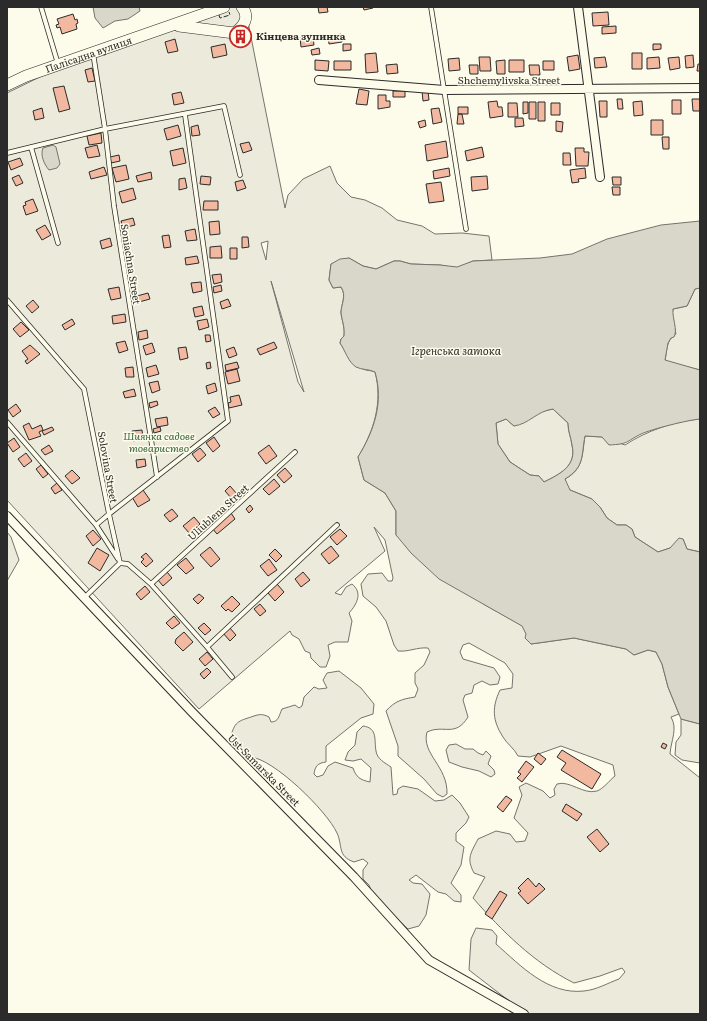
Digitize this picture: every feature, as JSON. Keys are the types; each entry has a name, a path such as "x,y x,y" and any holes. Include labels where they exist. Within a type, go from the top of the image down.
{"street":[{"name":"Палісадна вулиця","path":"7,85 26,76 224,7"},
{"name":"Палісадна вулиця","path":"170,26 184,25 234,33 244,24 246,18 242,7"},
{"path":"578,7 600,177"},
{"name":"Shchemylivska Street","path":"319,80 444,90 700,88"},
{"name":"Ust-Samarska Street","path":"7,516 192,712 354,877 429,960 524,1014"}],"lane":[{"path":"41,7 58,66"},
{"path":"431,7 466,229"},
{"name":"Soniachna Street","path":"93,53 114,206 157,477"},
{"path":"7,153 104,129 185,115 224,106 240,175"},
{"path":"120,563 109,514 228,421 185,115"},
{"path":"31,147 58,243"},
{"name":"Solovina Street","path":"7,300 84,389 109,514 96,525"},
{"path":"7,422 96,525 120,563"},
{"name":"Uliublena Street","path":"151,584 295,452"},
{"path":"207,647 337,526"},
{"path":"120,563 128,564 151,584 232,677"},
{"path":"84,598 120,563"}],"green space":[{"name":"Шиянка садове товариство","path":"212,7 245,7 285,208 288,195 303,179 330,166 337,183 351,197 365,200 382,208 397,220 422,226 435,234 462,233 489,236 492,260 473,261 457,268 394,261 376,269 363,266 349,258 331,264 329,280 333,288 341,287 344,294 341,313 344,336 340,343 349,358 358,367 375,372 377,383 378,394 376,416 369,437 358,457 364,480 385,493 396,511 396,535 485,605 523,626 531,644 574,638 626,649 634,655 648,650 656,652 662,664 668,687 679,714 671,717 674,730 670,754 700,778 700,1014 526,1014 469,970 471,939 476,928 492,930 497,936 496,944 525,970 547,984 559,988 571,991 593,989 619,979 625,972 622,968 574,983 545,966 507,934 473,898 485,877 474,873 470,863 470,856 478,839 496,831 510,834 516,842 525,841 528,833 514,818 522,795 519,787 526,783 543,791 550,798 555,795 554,789 557,784 562,783 587,791 597,791 615,776 613,765 561,746 530,757 518,756 499,731 494,714 497,696 500,690 512,688 513,674 505,663 469,643 463,645 460,652 463,659 494,668 500,677 498,684 490,685 482,681 474,685 472,693 465,695 463,700 468,717 458,727 454,729 439,729 427,732 426,740 428,747 440,768 446,784 447,794 443,797 437,794 424,779 398,756 398,746 386,711 399,701 415,697 418,689 415,683 415,673 424,665 430,652 428,648 398,651 394,645 386,621 376,607 363,596 361,584 368,574 382,573 388,581 392,581 393,578 385,540 374,527 385,551 335,593 341,595 346,587 352,584 357,591 358,598 349,613 352,621 348,642 335,642 328,645 330,656 326,667 320,667 311,658 310,653 305,651 299,639 292,635 290,631 199,709 7,500 7,93 50,72","holes":["268,242 266,260 261,243","271,281 304,392 298,382"]},
{"path":"700,288 700,370 665,361 670,339 676,334 672,316 673,309 687,306 695,289"},
{"path":"553,409 568,423 573,452 570,464 556,476 544,482 539,476 530,475 510,462 498,444 496,423 506,419 514,426 540,412"},
{"path":"700,419 700,552 687,549 683,539 670,548 658,552 635,537 632,529 626,525 617,525 607,518 600,507 592,499 570,490 566,485 565,479 576,471 579,466 585,436 603,437 625,445 651,431 681,422"},
{"path":"7,532 11,537 19,560 7,581"},
{"path":"339,671 361,688 374,704 373,714 361,718 326,746 326,762 317,765 314,774 317,777 323,775 328,766 335,762 353,768 359,778 370,782 371,768 361,759 353,761 345,760 348,752 355,745 357,732 363,726 368,727 373,732 378,756 391,767 393,795 397,794 398,789 403,786 418,789 435,801 444,800 452,795 460,803 469,817 466,823 456,833 456,841 464,847 461,865 451,883 461,895 461,902 454,901 446,894 438,892 416,875 409,880 413,883 422,884 430,894 426,915 419,926 408,929 374,897 369,885 363,879 363,870 368,863 363,859 354,862 345,857 341,850 337,833 331,823 311,800 298,787 272,766 250,757 231,736 236,724 242,720 256,715 265,715 269,717 271,722 274,722 278,718 282,709 295,705 299,708 302,706 304,697 314,687 319,689 327,688 323,680 327,673"},
{"path":"681,719 700,724 700,763 682,760 675,755 676,742 681,735"},
{"path":"456,744 465,749 473,749 483,755 486,751 491,756 488,764 494,770 495,774 491,777 479,771 449,762 446,750 449,745"}],"water":[{"path":"93,7 139,7 140,11 128,19 115,21 103,28 95,18"},
{"path":"53,145 56,147 60,164 57,168 49,170 43,159 42,151 43,148"},
{"name":"Ігренська затока","path":"700,221 700,288 695,289 687,306 673,309 675,334 668,343 665,360 700,370 700,419 653,430 620,444 609,445 602,437 585,436 579,465 571,475 565,479 570,490 592,499 600,507 607,518 617,525 626,525 632,529 635,537 658,552 670,548 679,538 683,539 687,549 700,552 700,724 681,719 668,687 662,664 656,652 648,650 634,655 626,649 574,638 531,644 525,638 526,634 522,626 439,579 411,553 396,535 396,511 385,493 364,480 358,457 369,437 376,416 378,405 378,383 375,372 358,368 353,365 340,343 344,336 341,310 344,294 341,287 333,288 329,280 331,264 340,259 349,258 363,266 376,269 394,261 411,264 457,267 473,261 540,258 572,254 607,239 661,225","holes":["553,409 568,423 573,452 570,464 556,476 544,482 539,476 530,475 510,462 498,444 496,423 506,419 514,426 519,425 542,412"]}],"building":[{"path":"318,7 327,7 328,12 319,13"},
{"path":"363,7 372,7 373,8 364,10"},
{"path":"608,12 609,25 593,26 592,13"},
{"path":"73,14 75,20 77,19 77,29 62,34 60,27 57,28 56,25 59,24 57,19"},
{"path":"616,26 616,33 602,34 602,27"},
{"name":"Кінцева зупинка","path":"243,33 245,36 239,39 238,35"},
{"path":"341,34 342,42 329,44 328,37"},
{"path":"313,37 314,45 301,47 300,38"},
{"path":"175,39 178,51 168,53 165,42"},
{"path":"225,44 227,55 213,58 211,47"},
{"path":"343,44 351,44 351,50 343,51"},
{"path":"653,44 661,44 661,49 653,50"},
{"path":"319,48 320,54 312,55 311,50"},
{"path":"376,53 378,72 366,73 365,54"},
{"path":"632,53 642,53 642,69 632,69"},
{"path":"578,55 580,69 569,71 567,57"},
{"path":"693,55 694,67 686,68 685,56"},
{"path":"479,57 490,57 491,71 480,71"},
{"path":"605,57 607,67 595,68 594,58"},
{"path":"659,57 660,68 647,69 647,58"},
{"path":"679,57 680,68 670,70 668,58"},
{"path":"459,58 460,70 449,71 448,59"},
{"path":"315,60 329,61 328,71 315,70"},
{"path":"505,60 505,74 497,74 496,61"},
{"path":"509,60 524,60 524,72 509,72"},
{"path":"334,61 351,61 351,70 334,70"},
{"path":"543,61 554,61 554,70 543,70"},
{"path":"397,64 398,73 387,74 386,65"},
{"path":"698,64 700,64 700,71 697,71"},
{"path":"469,65 478,65 478,74 470,74"},
{"path":"529,65 539,65 540,75 530,75"},
{"path":"92,68 95,81 88,82 85,70"},
{"path":"64,86 70,109 59,112 53,88"},
{"path":"359,89 369,91 367,105 356,104"},
{"path":"393,91 405,91 405,97 393,97"},
{"path":"422,91 428,91 429,100 423,101"},
{"path":"181,92 184,103 174,105 172,94"},
{"path":"378,95 386,95 386,101 390,101 390,107 378,109"},
{"path":"617,99 622,99 623,109 618,109"},
{"path":"692,99 700,99 700,111 693,111"},
{"path":"672,100 681,100 681,114 672,114"},
{"path":"497,101 498,107 502,107 503,116 490,118 488,102"},
{"path":"599,101 607,101 607,117 600,117"},
{"path":"642,101 643,115 634,116 633,102"},
{"path":"523,102 528,102 528,113 523,114"},
{"path":"529,102 536,102 536,119 529,119"},
{"path":"538,102 545,102 545,121 538,121"},
{"path":"508,103 517,103 518,117 508,117"},
{"path":"551,103 560,103 560,115 551,115"},
{"path":"458,107 468,107 468,114 458,114"},
{"path":"42,108 44,118 35,120 33,111"},
{"path":"439,108 442,122 433,124 431,109"},
{"path":"458,114 462,114 464,124 457,124"},
{"path":"515,118 523,118 524,126 515,127"},
{"path":"425,120 426,126 420,128 418,122"},
{"path":"651,120 663,120 663,135 651,135"},
{"path":"556,121 563,122 562,132 556,131"},
{"path":"178,125 181,136 167,140 164,129"},
{"path":"198,125 200,135 192,136 191,127"},
{"path":"101,133 102,143 89,145 87,136"},
{"path":"662,137 669,137 669,149 663,149"},
{"path":"446,141 448,157 427,161 425,145"},
{"path":"249,142 252,150 243,153 240,144"},
{"path":"97,145 100,156 88,158 85,148"},
{"path":"482,147 484,157 467,161 465,151"},
{"path":"183,148 186,163 173,166 170,151"},
{"path":"575,148 584,148 584,152 589,152 588,166 576,166"},
{"path":"563,153 570,153 571,165 563,165"},
{"path":"119,155 120,161 111,163 110,157"},
{"path":"20,158 23,165 11,170 8,162"},
{"path":"126,165 129,179 116,182 112,168"},
{"path":"104,167 107,175 91,179 89,172"},
{"path":"449,168 450,176 434,179 433,171"},
{"path":"585,168 586,178 578,179 579,182 572,183 570,170"},
{"path":"151,172 152,179 138,182 136,176"},
{"path":"19,175 23,183 16,186 12,178"},
{"path":"201,176 211,177 210,185 200,184"},
{"path":"487,176 488,189 472,191 471,177"},
{"path":"612,177 621,177 621,185 613,185"},
{"path":"185,178 187,188 179,190 179,179"},
{"path":"243,180 246,188 237,191 235,182"},
{"path":"441,182 444,201 429,203 426,184"},
{"path":"612,187 620,187 620,195 613,195"},
{"path":"133,188 136,199 122,203 119,192"},
{"path":"33,199 38,211 26,215 23,206 26,205 25,202"},
{"path":"204,201 218,201 218,210 203,210"},
{"path":"133,218 135,225 123,228 121,221"},
{"path":"219,221 220,234 210,235 209,222"},
{"path":"45,225 51,235 42,240 36,230"},
{"path":"195,229 197,240 187,241 185,231"},
{"path":"169,235 171,247 164,248 162,236"},
{"path":"242,237 248,237 249,247 242,248"},
{"path":"110,238 112,246 102,249 100,241"},
{"path":"221,246 222,258 210,258 210,247"},
{"path":"230,248 237,248 237,259 230,259"},
{"path":"197,256 199,263 186,265 185,258"},
{"path":"221,274 222,282 214,284 212,275"},
{"path":"201,282 202,291 193,293 191,283"},
{"path":"221,285 222,291 214,293 213,287"},
{"path":"119,287 121,298 111,300 108,289"},
{"path":"148,293 150,299 139,302 137,296"},
{"path":"228,299 231,306 222,309 220,302"},
{"path":"33,300 39,307 32,313 26,306"},
{"path":"202,306 204,315 195,317 193,308"},
{"path":"125,314 126,322 113,324 112,316"},
{"path":"72,319 75,324 65,330 62,325"},
{"path":"207,319 209,327 199,330 197,321"},
{"path":"21,322 29,330 20,337 13,329"},
{"path":"147,330 148,338 139,340 138,332"},
{"path":"205,335 210,335 211,341 206,342"},
{"path":"125,341 128,350 119,353 116,343"},
{"path":"274,342 277,348 260,355 257,349"},
{"path":"152,343 155,352 146,355 143,346"},
{"path":"30,345 40,354 27,364 25,361 28,359 22,351"},
{"path":"186,347 188,358 180,360 178,348"},
{"path":"234,347 237,355 229,358 226,350"},
{"path":"210,362 211,368 207,369 206,363"},
{"path":"237,362 239,368 226,371 225,365"},
{"path":"156,365 159,374 148,377 146,368"},
{"path":"133,367 134,377 126,377 125,368"},
{"path":"237,369 240,381 228,384 225,372"},
{"path":"158,381 160,390 152,393 149,383"},
{"path":"215,383 217,391 208,394 206,386"},
{"path":"134,389 136,396 125,398 123,392"},
{"path":"239,395 242,405 229,408 228,403 231,402 230,397"},
{"path":"157,401 158,405 150,408 149,403"},
{"path":"16,404 21,411 13,417 8,410"},
{"path":"215,407 220,414 213,418 208,411"},
{"path":"167,417 168,425 157,427 155,419"},
{"path":"29,423 32,429 41,425 43,430 39,432 41,436 29,440 23,426"},
{"path":"52,427 54,430 44,435 42,431"},
{"path":"160,427 161,431 154,433 153,429"},
{"path":"142,430 143,439 133,441 132,431"},
{"path":"214,437 220,446 213,452 206,443"},
{"path":"14,438 20,447 13,452 7,443"},
{"path":"49,445 53,451 45,455 41,450"},
{"path":"269,445 277,456 266,464 258,453"},
{"path":"200,448 206,455 198,462 192,454"},
{"path":"26,453 32,461 24,467 18,459"},
{"path":"145,459 146,466 137,468 136,460"},
{"path":"41,465 48,474 43,478 36,469"},
{"path":"285,468 292,476 284,483 277,475"},
{"path":"72,470 80,478 72,484 65,476"},
{"path":"274,479 280,486 269,495 263,489"},
{"path":"57,483 62,490 55,494 51,488"},
{"path":"230,486 237,494 232,499 225,491"},
{"path":"143,490 150,500 138,507 132,497"},
{"path":"250,505 253,509 249,513 246,509"},
{"path":"172,509 178,516 170,522 164,515"},
{"path":"231,513 235,519 217,534 212,528"},
{"path":"194,517 200,524 190,534 183,526"},
{"path":"340,529 347,536 337,545 330,537"},
{"path":"93,530 101,539 93,546 86,536"},
{"path":"331,546 339,556 329,564 321,554"},
{"path":"210,547 220,559 211,567 200,555"},
{"path":"97,548 109,555 100,571 88,563"},
{"path":"275,549 282,556 276,562 269,555"},
{"path":"146,553 153,561 146,567 141,562 144,559 141,557"},
{"path":"186,558 194,568 186,574 177,565"},
{"path":"269,559 277,570 268,576 260,566"},
{"path":"167,572 172,578 163,586 158,580"},
{"path":"303,572 310,580 301,587 295,579"},
{"path":"277,584 284,592 275,601 268,593"},
{"path":"145,586 150,592 141,600 136,594"},
{"path":"199,594 204,598 198,604 193,599"},
{"path":"232,596 240,604 232,612 228,609 226,611 221,606"},
{"path":"260,604 266,611 260,616 254,609"},
{"path":"174,616 180,623 172,629 166,623"},
{"path":"204,623 211,630 205,635 198,628"},
{"path":"229,627 236,635 230,641 223,633"},
{"path":"184,632 193,642 183,651 175,643 176,639"},
{"path":"207,652 213,659 205,666 199,659"},
{"path":"207,668 211,672 204,679 200,674"},
{"path":"663,743 667,745 665,749 661,747"},
{"path":"562,750 601,774 592,789 561,770 566,763 557,757"},
{"path":"538,753 546,759 541,765 534,759"},
{"path":"526,761 534,767 522,782 517,778 521,774 518,772"},
{"path":"506,796 512,800 503,812 497,807"},
{"path":"566,804 582,814 577,821 562,811"},
{"path":"597,829 609,844 600,852 587,837"},
{"path":"528,878 536,887 539,883 545,889 528,904 518,893 521,891 518,888"},
{"path":"500,891 507,895 492,919 485,914"}],"fence":[{"path":"219,15 220,18 230,15 229,12"}],"place":[{"name":"Кінцева зупинка","path":"241,36"}]}
